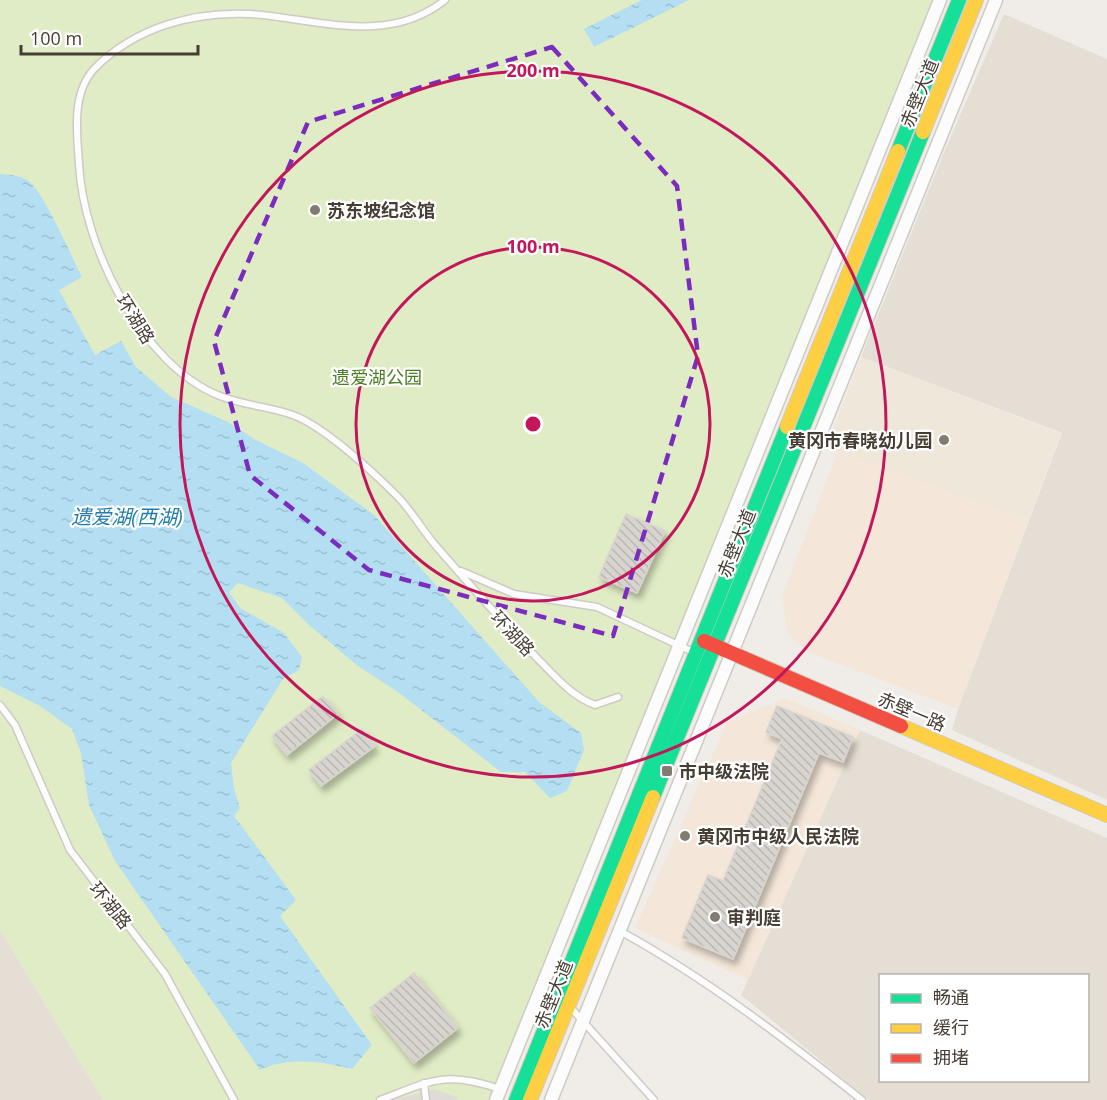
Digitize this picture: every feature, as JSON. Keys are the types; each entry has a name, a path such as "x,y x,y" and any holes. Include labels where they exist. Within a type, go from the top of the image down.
{"main road":[{"name":"赤壁大道","path":"530,1100 959,0"},
{"name":"赤壁大道","path":"516,1100 696,654 708,642 976,0"},
{"name":"赤壁一路","path":"708,642 1107,815"}],"street":[{"path":"498,1094 940,0"},
{"path":"552,1100 996,0"}],"lane":[{"name":"环湖路","path":"445,0 428,13 384,27 332,25 232,14 151,29 108,56 92,71 81,91 77,111 77,137 79,176 86,219 127,308 155,350 182,372 219,396 297,416 345,450 399,498 434,544 508,629 565,687 595,705 618,697"},
{"path":"458,569 514,594 597,607 696,654"},
{"name":"环湖路","path":"0,705 15,725 70,850 165,974 234,1100"},
{"path":"620,931 669,958 715,989 862,1100"},
{"path":"568,1006 654,1100"},
{"path":"380,1100 424,1083 455,1077 475,1080 498,1094"},
{"path":"424,1083 426,1100"}],"highlighted area":[{"path":"552,47 677,186 698,356 613,636 369,570 250,475 214,341 308,122"}],"shaded area":[{"path":"1004,14 1107,59 1107,800 952,730 1062,433 861,357 945,150"},
{"name":"黄冈市春晓幼儿园","path":"861,357 1061,434 1028,521 826,447"},
{"path":"838,451 1028,521 958,709 810,653 787,634 782,596"},
{"name":"黄冈市中级人民法院","path":"785,698 860,730 748,980 635,928 727,722"},
{"path":"860,730 1107,838 1107,1100 869,1100 741,995"},
{"path":"0,929 103,1100 0,1100"},
{"path":"435,1089 458,1098 457,1100 393,1100"}],"green space":[{"name":"遗爱湖公园","path":"0,0 935,0 491,1100 103,1100 0,929"}],"water":[{"path":"642,0 689,0 594,47 584,29"},
{"name":"遗爱湖(西湖)","path":"0,174 17,176 34,186 57,225 82,277 59,290 95,355 121,341 136,367 171,397 228,422 256,440 303,463 374,515 539,702 581,733 584,750 567,791 550,798 525,772 501,772 398,692 358,666 309,625 282,598 238,583 229,592 240,608 284,633 302,657 299,670 283,679 231,763 234,789 240,808 234,816 296,900 280,916 372,1045 352,1069 329,1064 294,1062 260,1070 115,861 89,805 81,753 72,729 40,706 0,686"}],"building":[{"path":"626,514 665,531 637,593 599,577"},
{"path":"323,696 338,714 287,755 272,736"},
{"path":"777,706 853,737 843,762 819,753 733,959 682,938 708,875 723,881 782,739 766,732"},
{"path":"362,729 375,746 321,786 309,770"},
{"path":"414,973 458,1028 414,1063 370,1008"}],"traffic: fast":[{"path":"898,151 959,0"},
{"path":"653,797 923,132"},
{"path":"516,1100 787,427"}],"traffic: slow":[{"path":"923,132 976,0"},
{"path":"787,427 898,151"},
{"path":"901,726 1107,815"},
{"path":"530,1100 653,797"}],"traffic: jam":[{"path":"704,641 901,726"}],"place":[{"name":"苏东坡纪念馆","path":"315,210"},
{"name":"黄冈市春晓幼儿园","path":"944,440"},
{"name":"市中级法院","path":"667,771"},
{"name":"黄冈市中级人民法院","path":"685,836"},
{"name":"审判庭","path":"715,917"}]}
